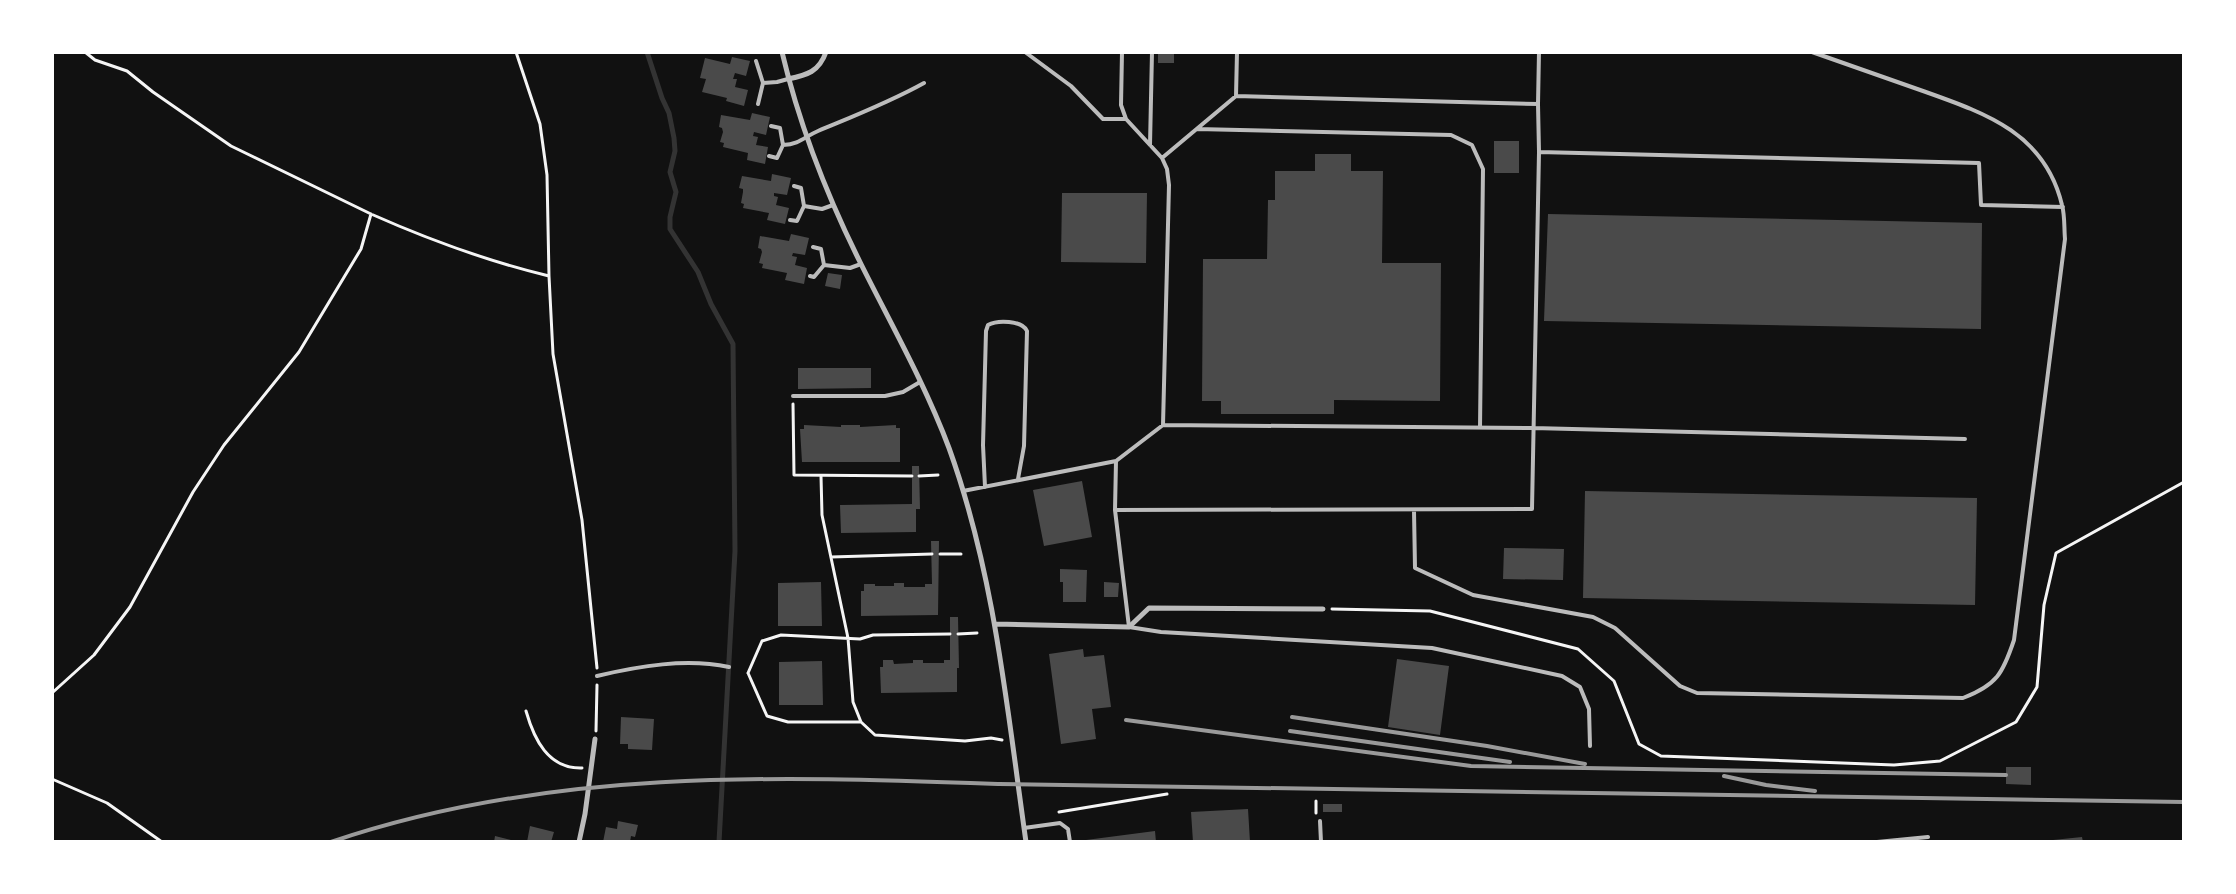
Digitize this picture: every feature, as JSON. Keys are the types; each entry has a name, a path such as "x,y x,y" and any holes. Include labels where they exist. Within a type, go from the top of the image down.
{"street":[{"path":"782,52 806,138 833,205 920,382 940,427 963,491 980,550 995,624 1026,842"},
{"path":"788,79 814,71 819,66 826,52"},
{"path":"995,624 1129,627 1149,608 1323,608"},
{"path":"579,842 596,739"}],"lane":[{"path":"1025,52 1071,86 1103,119 1126,119"},
{"path":"1122,52 1121,105 1126,119 1162,158 1167,169 1169,185 1163,425"},
{"path":"1150,146 1152,52"},
{"path":"1236,96 1237,52"},
{"path":"1114,510 1414,511 1532,509 1539,152 1539,52"},
{"path":"1414,511 1415,568 1473,595 1593,617 1614,628 1680,686 1697,693 1963,698 1983,691 2005,668 2014,640 2065,239 2063,207 2055,183 2037,153 2015,132 1988,116 1963,105 1812,52"},
{"path":"756,61 762,83 758,104"},
{"path":"762,83 788,79"},
{"path":"783,145 797,144 814,133 893,100 924,83"},
{"path":"1162,158 1236,96 1538,104"},
{"path":"770,156 777,158 783,145 780,128 771,126"},
{"path":"1197,129 1450,135 1472,145 1483,169 1480,428"},
{"path":"1539,152 1979,163 1982,205 2063,207"},
{"path":"790,220 798,221 804,206 801,188 794,186"},
{"path":"804,206 822,209 833,205"},
{"path":"813,248 821,249 824,265"},
{"path":"824,265 850,268 861,264"},
{"path":"810,276 814,277 824,265"},
{"path":"986,487 983,446 986,331 988,325 994,323 1020,323 1026,331 1024,446 1018,479"},
{"path":"793,396 885,396 903,392 920,382"},
{"path":"963,491 1116,461 1163,425 1533,428 1965,439"},
{"path":"1116,461 1114,510 1129,627 1161,632 1432,648 1562,676 1580,688 1589,709 1590,746"},
{"path":"597,676 631,668 712,664 729,668"},
{"path":"1320,821 1322,842"},
{"path":"1024,828 1060,823 1068,829 1070,842"},
{"path":"1877,842 1928,838"},
{"path":"2147,842 2170,842"}],"path":[{"path":"85,52 95,60 127,70 153,92 231,146 371,214 393,224 520,269 548,276"},
{"path":"516,52 541,133 547,175 548,276 553,354 582,520 597,676 596,739"},
{"path":"52,693 94,655 130,607 193,492 224,445 299,352 361,249 371,214"},
{"path":"793,396 794,475 912,476"},
{"path":"919,476 938,475"},
{"path":"821,476 822,515 848,638 852,702 861,722 875,735 964,741 991,738 1012,741"},
{"path":"1323,608 1430,611 1578,649 1614,681 1639,744 1661,756 1894,765 1940,761 2016,722 2037,687 2044,605 2056,553 2184,482"},
{"path":"831,557 932,554"},
{"path":"940,554 961,554"},
{"path":"958,634 977,633"},
{"path":"861,722 788,722 766,716 748,673 762,641 781,635 860,639 873,635 950,634"},
{"path":"526,711 531,728 549,757 559,764 571,768 592,767"},
{"path":"52,779 107,803 162,842"},
{"path":"1051,814 1167,794"}],"building":[{"path":"1158,52 1174,52 1174,63 1158,63"},
{"path":"732,57 750,61 746,76 735,73 733,79 737,79 735,87 748,90 744,106 726,101 727,98 702,92 706,79 700,78 705,58 730,64"},
{"path":"752,113 770,117 766,135 754,132 753,136 758,137 756,145 768,147 765,164 747,160 748,153 723,147 724,143 720,142 723,132 722,128 719,127 721,115 750,120"},
{"path":"1494,141 1519,141 1519,173 1494,173"},
{"path":"1315,154 1351,154 1351,171 1383,171 1382,263 1441,263 1440,401 1334,400 1334,414 1221,414 1221,401 1202,401 1203,259 1267,259 1268,200 1275,200 1275,171 1315,171"},
{"path":"772,174 791,178 787,195 774,193 774,196 778,197 776,205 789,208 785,224 767,220 769,213 743,208 744,204 741,203 743,189 739,188 742,176 771,181"},
{"path":"1062,193 1147,193 1146,263 1061,262"},
{"path":"1548,214 1982,223 1981,329 1544,321"},
{"path":"791,234 809,238 805,255 793,253 792,256 797,257 795,265 807,268 804,284 785,280 787,273 762,268 763,264 759,263 762,252 758,248 760,236 789,241"},
{"path":"828,273 842,275 840,289 825,286"},
{"path":"798,368 871,368 871,388 798,389"},
{"path":"804,425 841,427 841,425 860,425 860,427 896,425 896,428 900,428 900,462 802,462 800,429 804,429"},
{"path":"912,466 919,466 920,509 916,509 916,532 841,533 840,505 912,504"},
{"path":"1082,481 1092,537 1044,546 1033,490"},
{"path":"1585,491 1977,498 1975,605 1583,598"},
{"path":"931,541 939,541 938,615 861,616 861,591 864,591 864,584 894,586 894,583 904,583 904,587 925,587 925,584 932,584"},
{"path":"1504,548 1564,549 1563,580 1503,579"},
{"path":"1060,569 1087,570 1086,602 1063,602 1063,582 1060,582"},
{"path":"821,582 822,626 778,626 778,583"},
{"path":"1104,582 1119,583 1118,597 1104,597"},
{"path":"950,617 958,617 959,668 957,668 957,692 881,693 880,667 883,667 883,660 893,660 894,664 913,663 913,660 923,660 923,663 944,663 944,660 950,660"},
{"path":"1083,649 1084,657 1104,655 1111,707 1092,709 1096,739 1061,744 1049,654"},
{"path":"1397,659 1449,666 1440,735 1388,727"},
{"path":"822,661 823,705 779,705 779,662"},
{"path":"621,717 654,719 652,750 628,749 628,744 620,744"},
{"path":"2006,767 2031,767 2031,785 2006,784"},
{"path":"1323,804 1342,804 1342,812 1323,812"},
{"path":"1248,809 1250,842 1193,842 1191,812"},
{"path":"618,821 638,825 635,837 631,836 630,842 603,842 606,827 617,829"},
{"path":"530,826 554,832 551,842 527,842"},
{"path":"1155,831 1156,842 1086,842 1086,840"},
{"path":"495,836 515,841 515,842 494,842"},
{"path":"2082,837 2083,842 2053,842 2053,840"}],"waterway":[{"path":"647,52 669,113 674,138 675,151 670,172 676,192 670,217 670,229 698,272 711,304 733,344 735,551 719,842"}],"railway":[{"path":"1292,717 1487,746 1585,764"},
{"path":"1126,720 1471,766 2006,775"},
{"path":"1290,731 1510,762"},
{"path":"1724,776 1766,785 1815,791"},
{"path":"331,842 413,818 495,801 578,789 662,782 745,779 2184,802"}]}
